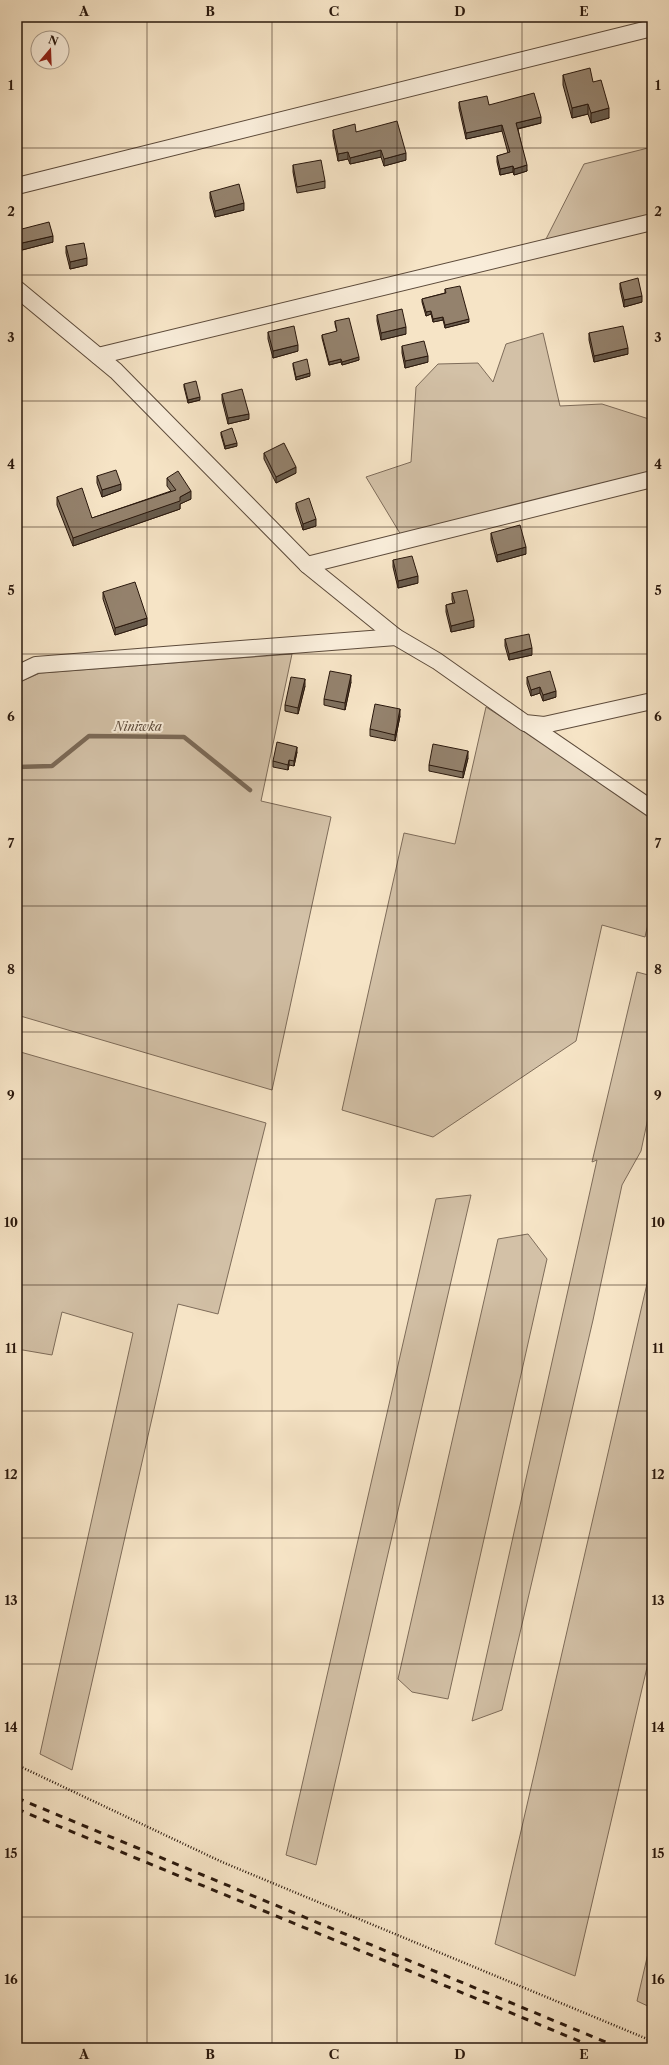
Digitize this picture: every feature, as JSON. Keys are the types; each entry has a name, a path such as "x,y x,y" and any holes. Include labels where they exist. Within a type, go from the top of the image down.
{"street":[{"path":"17,186 652,28"},
{"path":"98,356 652,222"},
{"path":"17,289 116,371 307,565 396,637 437,661 652,809"},
{"path":"307,565 652,479"},
{"path":"17,674 36,665 396,637"},
{"path":"525,723 544,725 652,701"}],"path":[{"path":"17,1765 222,1862 652,2041"}],"shaded area":[{"path":"652,147 652,215 545,241 584,164"},
{"path":"543,333 560,406 602,404 652,420 652,471 401,535 366,477 411,462 416,387 438,364 478,363 493,382 506,344"},
{"path":"292,654 261,801 331,817 272,1090 17,1015 17,683 40,673"},
{"path":"486,707 652,814 652,925 648,924 645,937 602,925 576,1041 433,1137 342,1110 404,833 455,844"},
{"path":"637,972 652,976 652,1099 641,1151 622,1185 593,1320 502,1710 472,1721 597,1160 592,1162"},
{"path":"17,1051 266,1123 218,1314 178,1304 72,1770 40,1754 133,1333 62,1312 52,1355 17,1349"},
{"path":"471,1195 316,1865 286,1855 436,1199"},
{"path":"528,1234 547,1259 448,1699 412,1692 398,1679 498,1239"},
{"path":"652,1262 652,1646 575,1976 495,1944"},
{"path":"652,1936 652,2008 637,2001"}],"building":[{"path":"590,68 593,82 601,80 609,108 591,113 588,104 572,108 563,75"},
{"path":"534,93 541,117 516,123 527,165 514,169 513,166 500,169 497,156 510,152 502,125 466,133 459,102 487,96 489,105"},
{"path":"397,121 406,153 384,159 381,150 350,158 348,152 338,154 333,130 355,124 356,132"},
{"path":"321,160 325,181 297,187 293,165"},
{"path":"239,184 244,203 215,211 210,192"},
{"path":"49,222 53,236 22,243 18,230"},
{"path":"84,243 87,258 70,262 66,246"},
{"path":"652,246 652,264 648,247"},
{"path":"638,278 642,296 624,300 620,283"},
{"path":"460,286 469,319 445,325 443,317 433,319 431,311 426,312 422,299 446,293 445,289"},
{"path":"402,309 406,327 381,333 377,315"},
{"path":"349,318 359,357 342,362 341,359 329,362 322,335 337,331 335,321"},
{"path":"294,326 298,345 273,351 268,332"},
{"path":"623,326 628,348 594,356 589,333"},
{"path":"424,341 428,356 405,361 402,346"},
{"path":"307,359 310,373 296,377 293,363"},
{"path":"196,381 200,397 188,400 184,384"},
{"path":"242,389 249,414 228,418 222,394"},
{"path":"232,428 237,443 225,446 221,432"},
{"path":"284,443 296,467 276,477 264,453"},
{"path":"116,470 121,484 102,490 97,476"},
{"path":"178,471 191,491 180,497 180,501 73,538 57,497 82,488 92,518 176,490 167,478"},
{"path":"309,498 316,519 303,524 296,503"},
{"path":"520,525 526,547 497,555 491,533"},
{"path":"412,556 418,576 398,581 393,560"},
{"path":"135,582 147,618 115,628 103,592"},
{"path":"467,590 474,620 451,626 446,605 455,603 452,593"},
{"path":"529,634 532,648 509,654 505,639"},
{"path":"330,671 351,675 345,703 324,699"},
{"path":"550,671 556,691 543,695 540,687 531,690 527,677"},
{"path":"291,677 305,679 298,708 285,705"},
{"path":"375,704 400,709 395,735 370,729"},
{"path":"277,742 297,747 294,761 289,760 288,765 273,761"},
{"path":"433,744 468,751 463,772 429,765"}],"waterway":[{"name":"Niniwka","path":"17,767 52,766 89,736 184,737 250,790"}],"railway":[{"path":"17,1798 620,2048"},
{"path":"17,1809 596,2048"}]}
